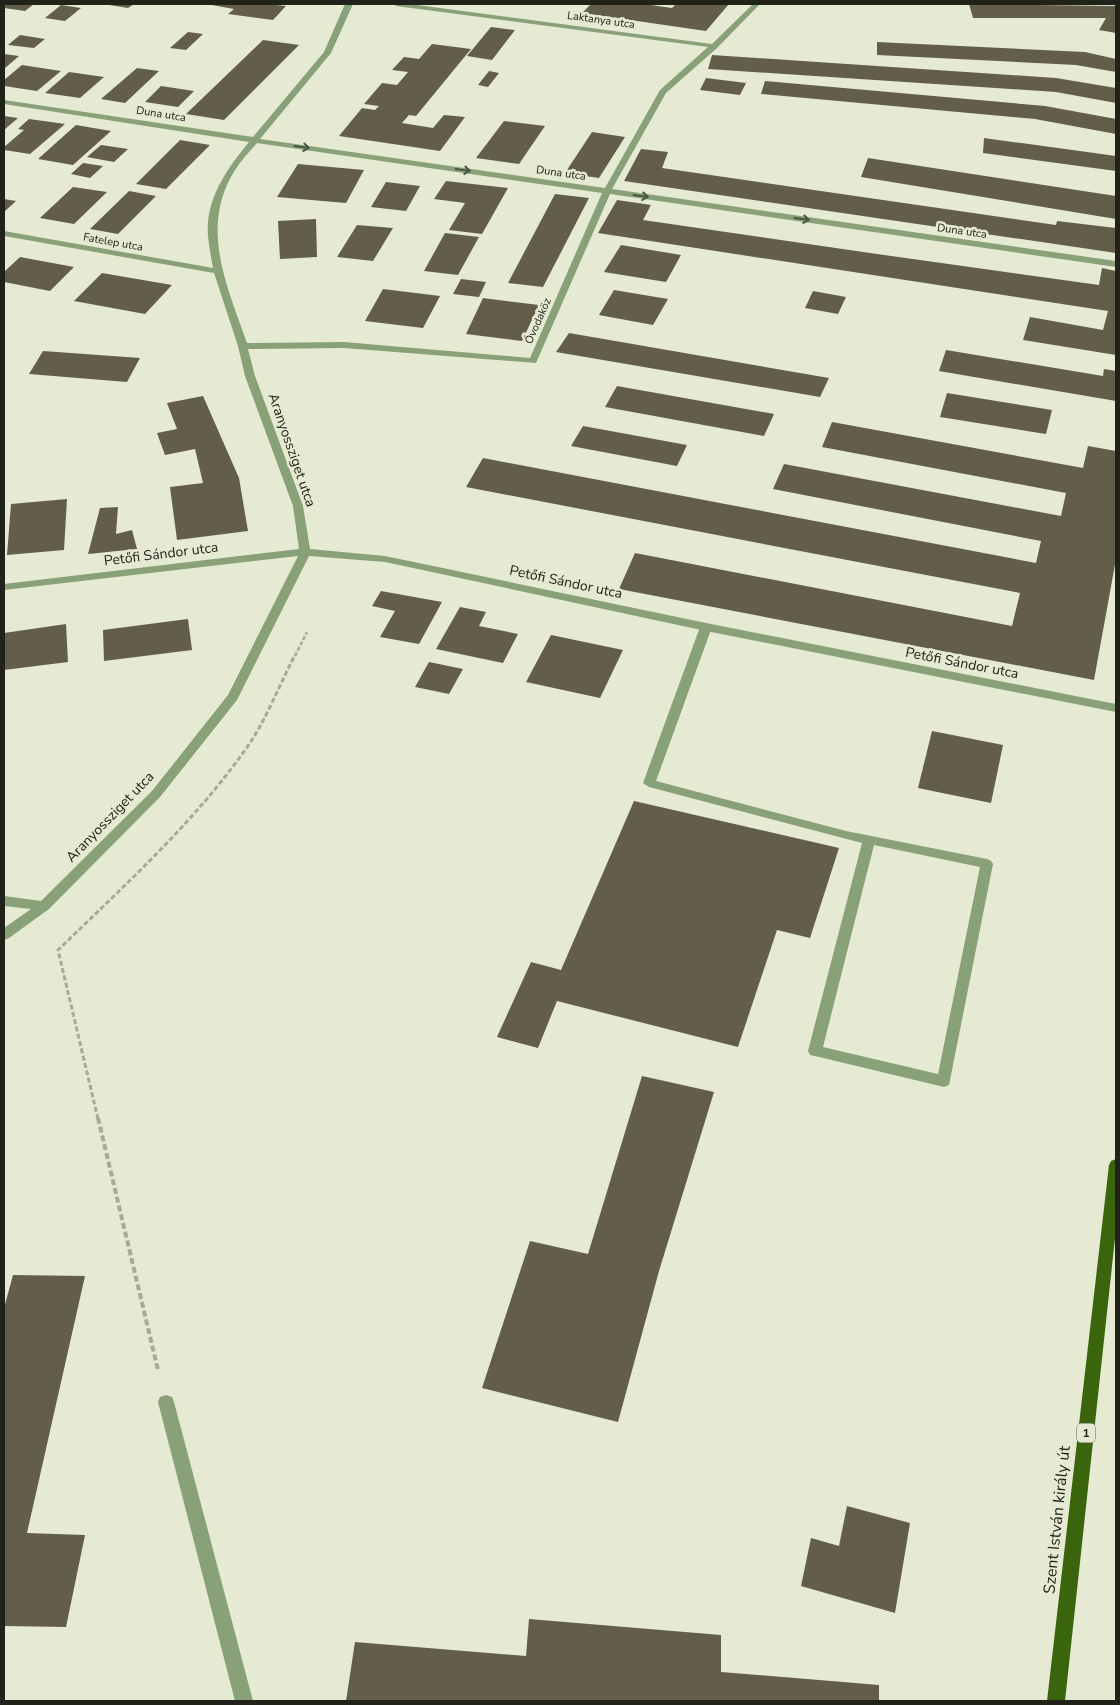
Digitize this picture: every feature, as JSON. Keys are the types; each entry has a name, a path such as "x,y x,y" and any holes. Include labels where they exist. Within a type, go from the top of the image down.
{"main road":[{"name":"Szent István király út","path":"1056,1701 1116,1165"}],"street":[{"name":"Aranyossziget utca","path":"4,935 44,906 156,794 233,697 305,552 298,506 250,376 243,346 218,271 212,235 215,204 232,168 327,53 348,4"},
{"name":"Laktanya utca","path":"396,4 714,46"},
{"path":"714,46 757,4"},
{"name":"Óvodaköz","path":"243,346 344,345 533,361 607,191 663,92 714,46"},
{"name":"Duna utca","path":"4,102 254,140 1116,264"},
{"name":"Fatelep utca","path":"4,234 218,271"},
{"name":"Petőfi Sándor utca","path":"4,587 305,552 385,559 706,627 1116,708"},
{"path":"706,627 649,783 869,840 987,864 944,1081 815,1051 869,840"},
{"path":"4,901 44,906"},
{"path":"166,1402 244,1701"}],"path":[{"path":"166,1402 58,950 177,834 217,786 251,741 307,632"}],"building":[{"path":"6,4 34,4 25,11 4,8"},
{"path":"103,4 134,4 128,8"},
{"path":"206,4 267,4 286,6 273,20 228,14 234,9"},
{"path":"591,4 644,4 672,8 676,4 729,4 706,31 582,13"},
{"path":"969,4 1116,6 1116,33 1099,30 1106,18 973,18"},
{"path":"61,5 81,8 65,21 45,18"},
{"path":"491,27 515,30 492,60 467,56"},
{"path":"188,32 203,34 186,50 170,48"},
{"path":"20,35 45,39 34,48 8,45"},
{"path":"263,40 299,45 224,120 186,114"},
{"path":"877,42 1085,52 1116,59 1116,72 1076,65 877,55"},
{"path":"432,44 471,49 416,116 409,115 402,123 433,128 444,115 465,117 440,151 339,136 362,108 375,110 379,106 364,104 382,83 397,85 408,72 392,70 404,57 419,59"},
{"path":"4,54 19,56 4,69"},
{"path":"712,55 1056,78 1116,88 1116,103 1056,92 708,69"},
{"path":"22,65 61,71 37,91 4,86 4,80"},
{"path":"137,68 159,71 125,103 101,99"},
{"path":"489,71 499,73 488,87 478,85"},
{"path":"69,72 104,77 80,98 45,93"},
{"path":"706,78 746,83 740,95 700,90"},
{"path":"765,81 1045,106 1116,119 1116,134 1035,119 761,94"},
{"path":"161,86 194,91 178,107 145,102"},
{"path":"4,116 18,118 4,130"},
{"path":"29,119 65,124 30,154 4,150 4,147 24,130 18,129"},
{"path":"504,121 545,126 519,164 476,158"},
{"path":"76,125 111,131 73,165 38,159"},
{"path":"592,132 625,137 599,178 565,173"},
{"path":"984,138 1116,156 1116,171 983,153"},
{"path":"180,140 210,145 166,189 136,184"},
{"path":"101,145 128,149 114,162 87,157"},
{"path":"641,149 668,152 662,168 1056,225 1057,221 1116,228 1116,253 624,181"},
{"path":"868,158 1116,196 1116,219 861,177"},
{"path":"83,163 103,166 90,178 71,174"},
{"path":"298,164 364,170 346,203 277,197"},
{"path":"446,181 508,188 482,234 449,230 465,203 434,199"},
{"path":"386,182 420,186 406,211 371,207"},
{"path":"73,187 107,192 74,224 40,218"},
{"path":"129,191 156,196 118,234 90,229"},
{"path":"555,194 589,198 543,287 508,283"},
{"path":"4,199 16,201 4,212"},
{"path":"617,200 651,205 643,220 870,253 1099,285 1102,268 1116,271 1116,355 1023,340 1030,317 1103,330 1108,311 598,233"},
{"path":"316,219 317,257 280,259 278,221"},
{"path":"357,225 393,228 373,261 337,257"},
{"path":"445,233 479,237 458,275 424,271"},
{"path":"621,245 681,255 666,282 604,272"},
{"path":"20,257 74,267 50,291 4,282 4,272"},
{"path":"102,273 172,285 145,314 74,301"},
{"path":"461,279 486,282 479,297 453,294"},
{"path":"383,289 440,296 423,328 365,321"},
{"path":"614,290 668,299 653,325 599,315"},
{"path":"813,291 846,297 838,314 805,308"},
{"path":"483,298 539,305 522,341 466,334"},
{"path":"569,333 829,378 820,397 556,352"},
{"path":"946,350 1103,376 1104,369 1116,371 1116,401 939,371"},
{"path":"43,351 140,358 127,382 29,374"},
{"path":"617,386 774,414 764,436 605,407"},
{"path":"947,393 1052,410 1046,434 940,417"},
{"path":"203,396 239,478 248,531 177,540 170,487 203,483 195,449 165,455 157,433 177,429 167,403"},
{"path":"832,422 1083,468 1088,446 1116,451 1116,559 1094,680 619,589 635,553 1012,626 1020,593 466,487 483,458 1036,563 1041,541 773,489 784,464 1061,516 1066,493 822,447"},
{"path":"583,426 687,445 677,466 571,446"},
{"path":"67,499 64,550 7,555 11,504"},
{"path":"118,507 116,534 132,530 137,549 88,554 100,508"},
{"path":"381,591 442,602 419,644 380,637 395,611 372,606"},
{"path":"460,607 486,612 479,626 518,634 503,663 436,649"},
{"path":"188,619 192,650 104,661 103,630"},
{"path":"66,624 68,662 4,670 4,633"},
{"path":"551,635 623,650 600,698 526,682"},
{"path":"429,662 463,669 449,694 415,687"},
{"path":"932,731 1003,745 991,803 918,788"},
{"path":"634,801 839,848 810,938 777,930 738,1047 557,1001 538,1048 497,1037 531,962 561,970"},
{"path":"642,1076 714,1092 659,1271 618,1422 482,1388 530,1241 588,1254"},
{"path":"13,1275 85,1276 27,1533 85,1535 66,1627 4,1626 4,1308"},
{"path":"847,1506 910,1523 895,1613 801,1586 811,1538 839,1546"},
{"path":"529,1619 721,1635 721,1672 879,1685 879,1701 346,1701 355,1642 526,1656"}]}
